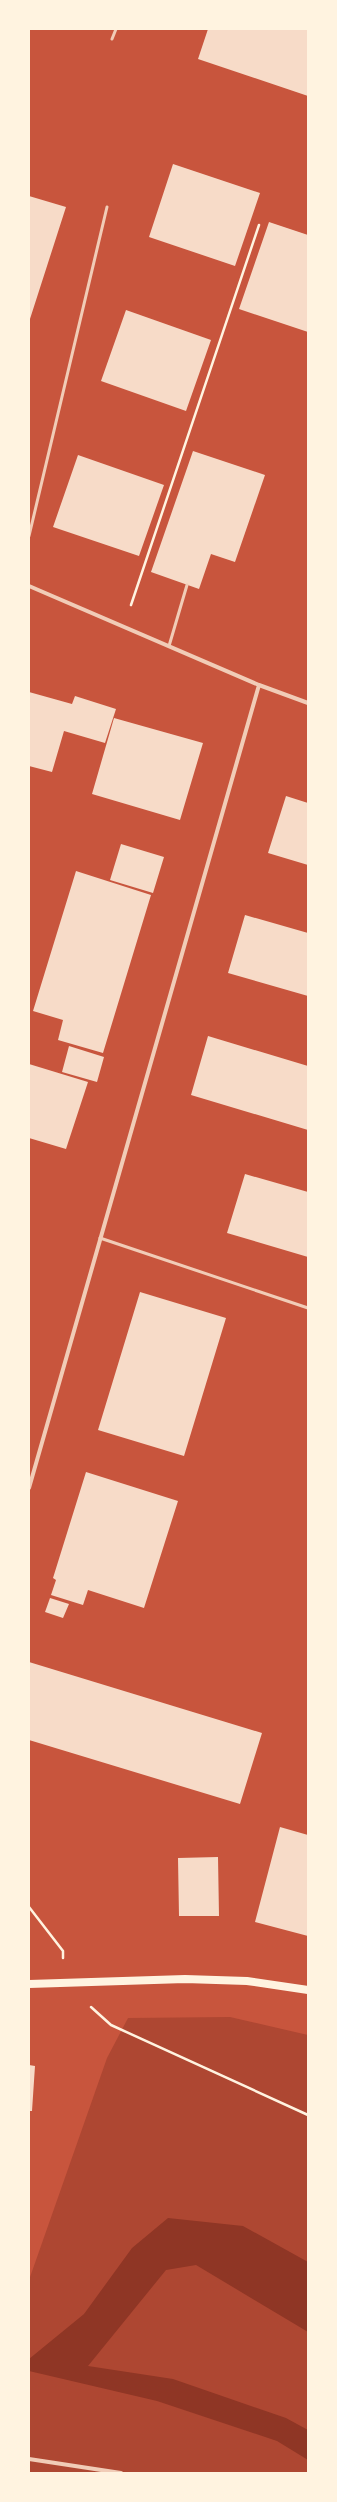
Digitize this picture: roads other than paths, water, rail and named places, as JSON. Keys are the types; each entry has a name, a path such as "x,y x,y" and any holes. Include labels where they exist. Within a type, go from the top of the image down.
{"main road":[{"path":"29,1984 185,1979 247,1981 308,1990"}],"street":[{"path":"29,586 259,685 308,703"},
{"path":"29,1488 259,685"},
{"path":"29,2459 121,2473"}],"lane":[{"path":"112,39 116,29"},
{"path":"29,536 107,207"},
{"path":"169,646 187,584"},
{"path":"100,1238 308,1308"}]}
